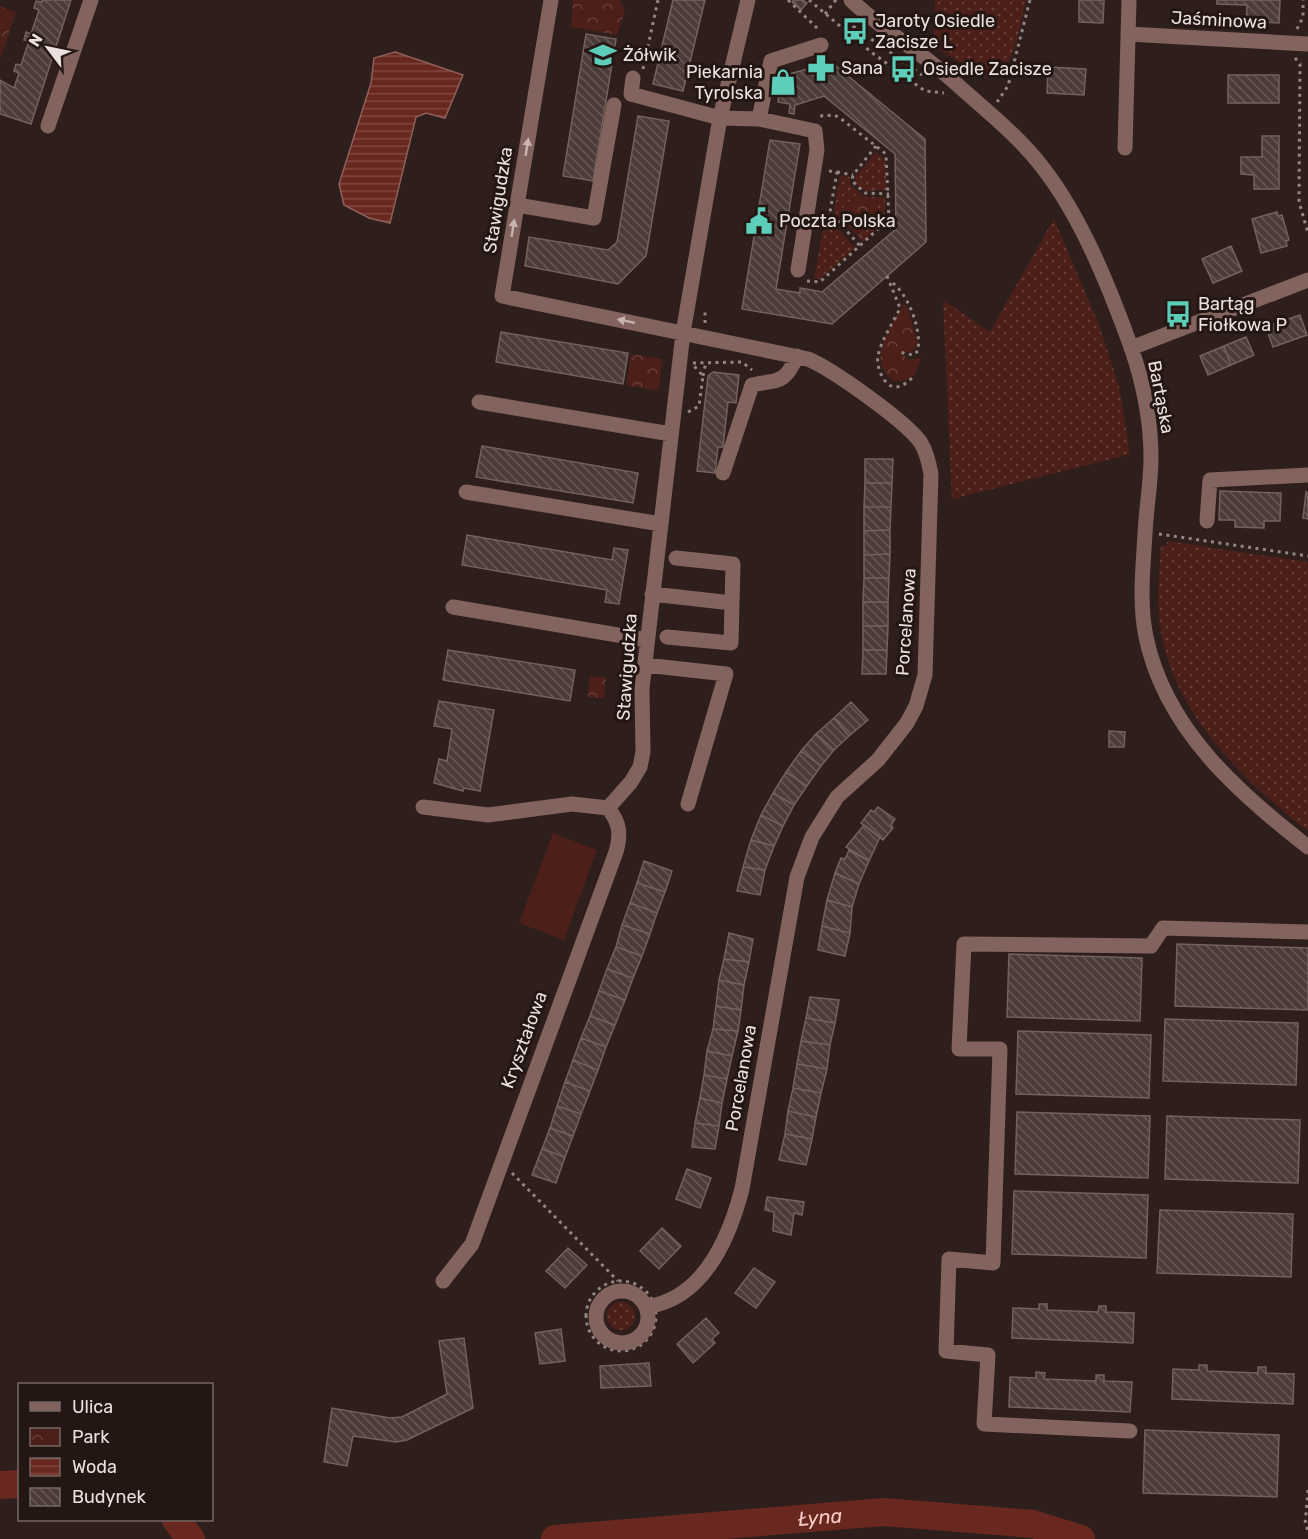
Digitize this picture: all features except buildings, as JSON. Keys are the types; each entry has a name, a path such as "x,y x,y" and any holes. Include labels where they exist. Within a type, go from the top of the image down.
{"street":[{"path":"48,126 91,0"},
{"name":"Stawigudzka","path":"550,0 502,296 683,333"},
{"name":"Stawigudzka","path":"608,808 632,782 640,767 643,752 641,717 647,640 683,333 720,118 748,0"},
{"path":"1125,148 1129,0"},
{"name":"Bartąska","path":"847,1 989,113 1024,145 1057,189 1087,244 1131,348 1150,427 1151,460 1145,532 1146,636 1158,675 1171,705 1204,753 1251,801 1308,846"},
{"name":"Jaśminowa","path":"1128,34 1308,44"},
{"path":"759,119 771,61 820,38"},
{"path":"633,78 631,94 720,118 759,119 819,133 798,270"},
{"path":"517,205 594,218 614,105"},
{"path":"1131,348 1308,280"},
{"name":"Porcelanowa","path":"655,1307 678,1297 692,1285 712,1262 734,1220 797,877 805,852 837,797 895,742 916,706 925,675 931,510 931,474 928,456 911,432 830,369 796,356 683,333"},
{"path":"723,473 752,385 776,382 785,378 796,356"},
{"path":"480,402 671,434"},
{"path":"1207,521 1210,480 1308,475"},
{"path":"466,492 661,524"},
{"path":"667,638 731,643 733,564 676,558"},
{"path":"652,594 732,603"},
{"path":"453,607 647,640"},
{"path":"645,665 726,674 688,804"},
{"path":"423,807 488,815 572,804 608,808"},
{"name":"Kryształowa","path":"443,1281 472,1244 616,852 619,828 616,818 608,808"},
{"path":"1130,1431 984,1424 988,1355 946,1351 949,1259 993,1263 1000,1049 959,1049 964,944 1151,946 1163,928 1308,932"}],"path":[{"path":"788,0 820,38"},
{"path":"809,0 926,91 951,94"},
{"path":"989,113 1008,86 1030,0"},
{"path":"1292,33 1304,17 1304,0"},
{"path":"825,14 847,1"},
{"path":"1290,55 1300,64 1299,201 1308,233"},
{"path":"876,146 852,176 853,184 865,193 889,194"},
{"path":"814,168 852,176"},
{"path":"837,172 830,212 860,246"},
{"path":"887,276 906,299 919,342 918,351 913,355 898,352"},
{"path":"892,282 900,308 880,348 877,358 879,371 887,383 894,387 900,386 915,375"},
{"path":"705,308 706,326"},
{"path":"691,361 742,362"},
{"path":"687,373 691,361"},
{"path":"691,361 704,376"},
{"path":"684,404 683,415 699,406 706,362"},
{"path":"1145,532 1308,556"},
{"path":"500,1163 618,1281"},
{"path":"618,1281 630,1282 655,1307 653,1331 637,1348 613,1350 597,1341 588,1326 586,1314 596,1292 618,1281"},
{"path":"1308,1490 1305,1525 1308,1530"}],"green space":[{"path":"573,0 620,0 625,12 617,35 571,27"},
{"path":"935,0 1026,0 1014,49 1002,71 993,77 982,77 934,46"},
{"path":"0,6 16,12 0,60"},
{"path":"876,152 886,161 886,190 865,191 855,183 855,177"},
{"path":"840,176 850,177 850,184 859,192 836,215 834,208"},
{"path":"859,192 863,196 878,197 876,220 859,237 836,215"},
{"path":"878,197 885,197 885,213 882,223 863,242 859,237 876,220"},
{"path":"826,215 855,248 820,279 814,278"},
{"path":"1054,219 1099,325 1119,386 1130,454 952,499 943,300 990,332"},
{"path":"906,304 918,344 911,352 900,353 910,360 921,357 915,375 902,381 894,381 881,364 881,355 887,335 902,306"},
{"path":"631,354 662,359 659,391 626,385"},
{"path":"1167,541 1308,562 1308,831 1239,770 1199,721 1183,694 1170,666 1160,626 1158,591 1161,545 1167,546"},
{"path":"590,676 606,678 604,698 588,697"},
{"path":"553,833 597,850 564,940 519,923"},
{"path":"621,1302 631,1306 635,1316 631,1326 621,1330 611,1326 607,1316 611,1306"}],"water":[{"path":"395,52 463,75 445,118 426,113 416,117 390,223 369,218 344,205 339,184 371,83 374,58"}],"waterway":[{"name":"Łyna","path":"0,1485 18,1484"},
{"name":"Łyna","path":"555,1539 884,1512 1033,1524 1081,1539"},
{"name":"Łyna","path":"177,1521 191,1539"}],"place":[{"name":"Jaroty Osiedle Zacisze L","path":"855,31"},
{"name":"Żółwik","path":"603,55"},
{"name":"Sana","path":"821,68"},
{"name":"Osiedle Zacisze","path":"903,69"},
{"name":"Piekarnia Tyrolska","path":"783,82"},
{"name":"Poczta Polska","path":"759,221"},
{"name":"Bartąg Fiołkowa P","path":"1178,314"}]}
